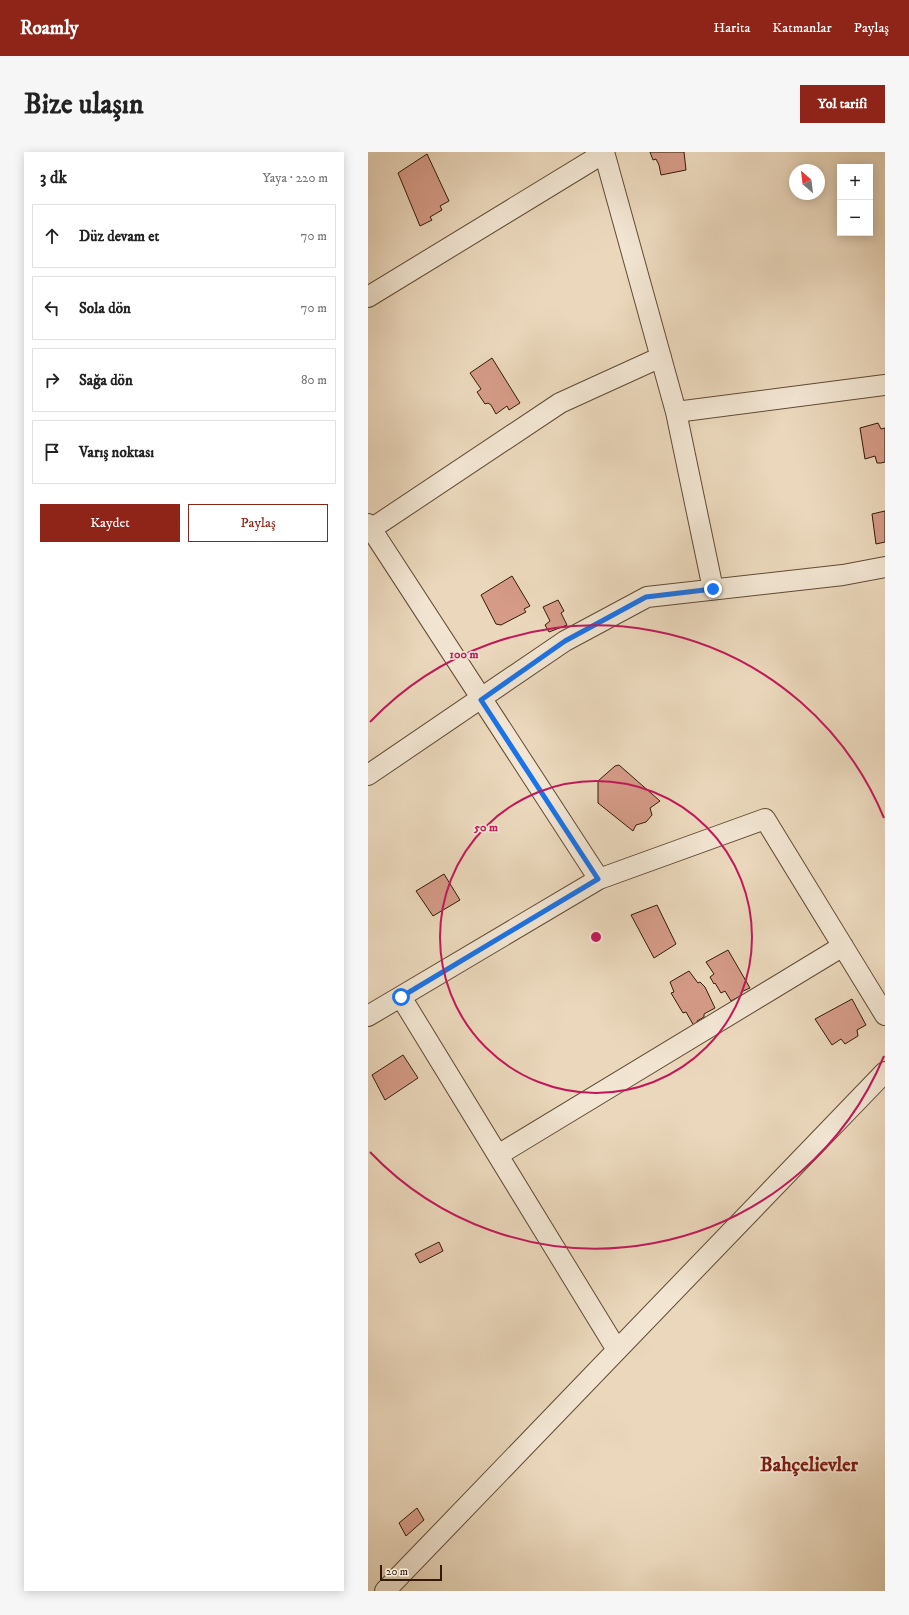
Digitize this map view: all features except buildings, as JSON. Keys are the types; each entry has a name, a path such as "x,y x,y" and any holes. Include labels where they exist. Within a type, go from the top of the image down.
{"street":[{"path":"368,297 604,152 676,412 713,589"},
{"path":"598,879 369,528 560,403 661,357"},
{"path":"676,412 885,385"},
{"path":"368,775 481,700 565,641 646,597 842,575 885,567"},
{"path":"368,1016 598,879 765,819 885,1015"},
{"path":"498,1155 843,946"},
{"path":"401,997 617,1350"},
{"path":"385,1591 885,1072"}],"district":[{"name":"Bahçelievler","path":"809,1464"}],"route":[{"path":"401,997 598,879 481,700 565,641 646,597 713,589"}]}
